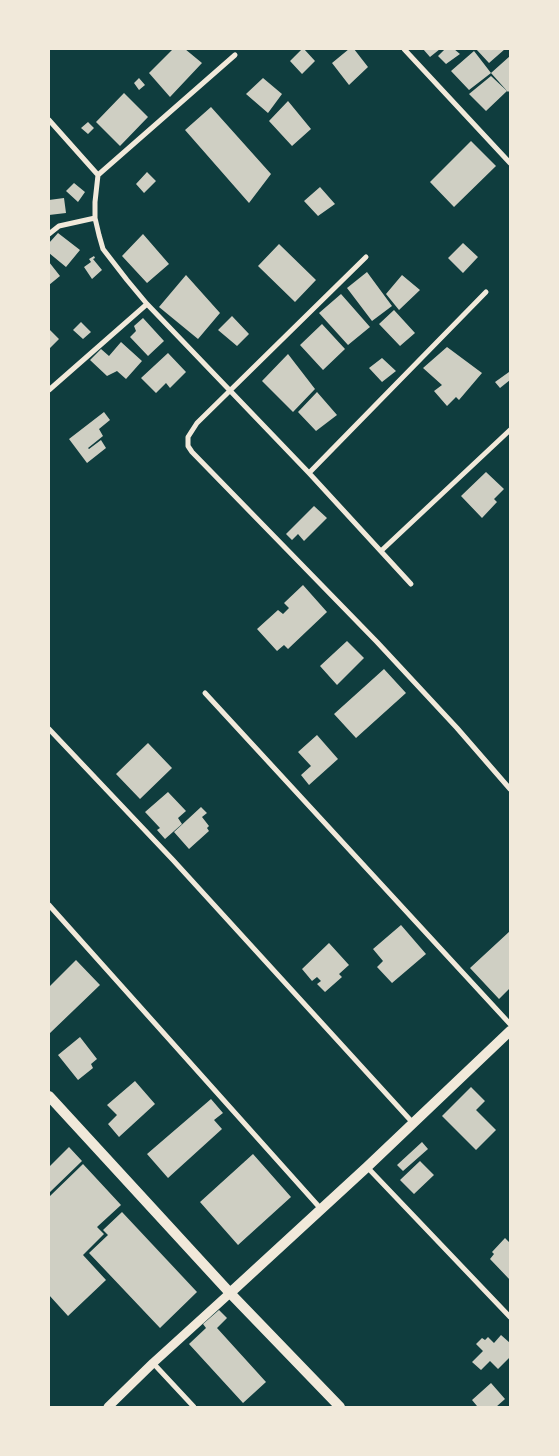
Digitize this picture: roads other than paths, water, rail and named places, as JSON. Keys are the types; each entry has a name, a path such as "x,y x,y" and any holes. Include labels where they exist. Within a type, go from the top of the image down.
{"main road":[{"path":"230,1293 322,1210 510,1031"},
{"path":"49,1096 230,1293 340,1407"}],"street":[{"path":"404,49 510,163"},
{"path":"235,55 98,175 94,202 95,218 103,249 147,304 309,473 411,584"},
{"path":"49,120 98,175"},
{"path":"49,234 59,226 95,218"},
{"path":"366,257 192,429 188,437 188,446 377,642 457,728 510,789"},
{"path":"309,473 486,292"},
{"path":"49,390 147,304"},
{"path":"381,551 510,430"},
{"path":"205,693 510,1024"},
{"path":"49,729 186,874 413,1123"},
{"path":"49,905 322,1210"},
{"path":"367,1167 510,1317"},
{"path":"108,1407 230,1293"},
{"path":"153,1363 194,1407"}]}
